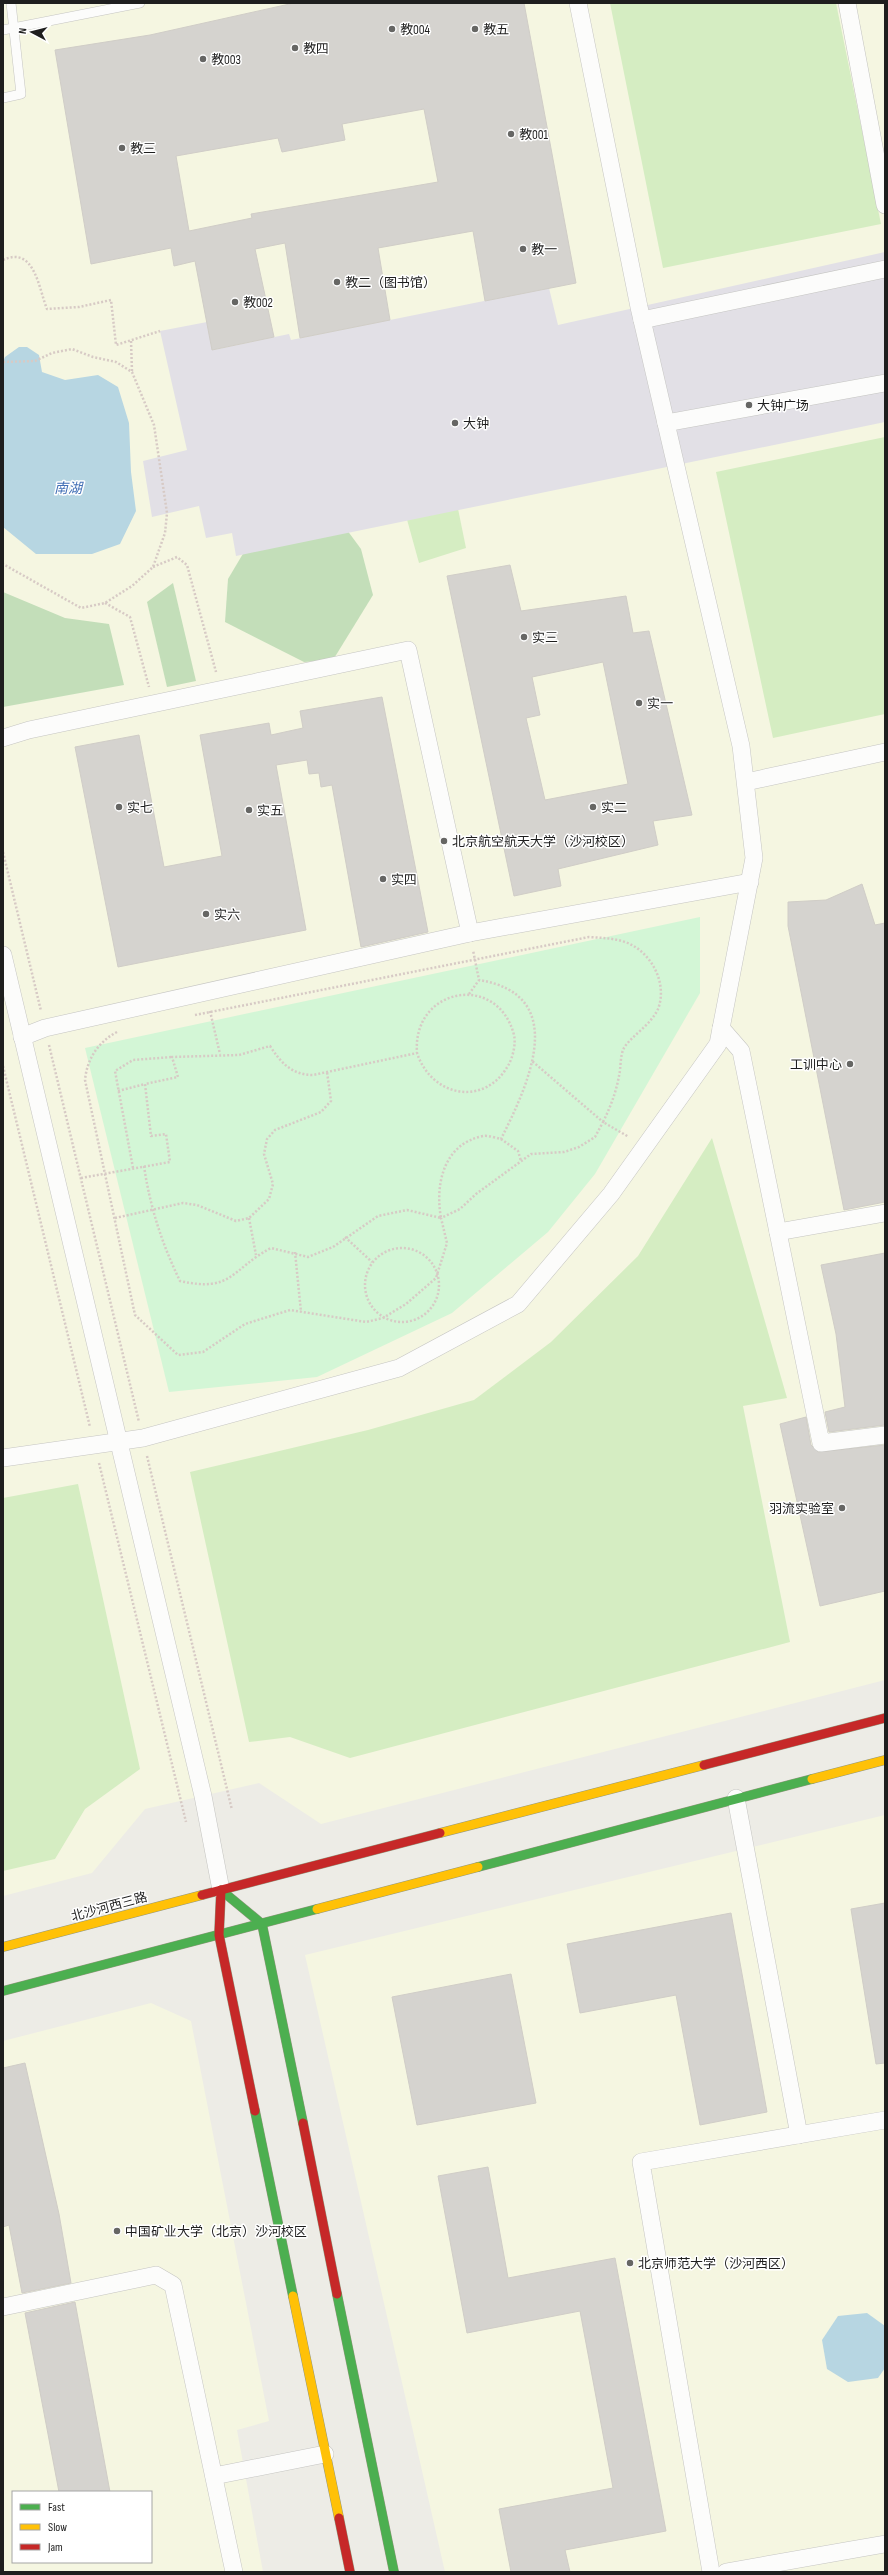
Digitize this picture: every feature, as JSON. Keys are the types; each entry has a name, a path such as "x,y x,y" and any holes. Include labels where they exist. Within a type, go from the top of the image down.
{"street":[{"path":"3,1458 95,1446 118,1440 143,1438 399,1368 518,1304 611,1194 718,1044 754,858 746,782 741,746 642,320 578,3"},
{"path":"846,3 885,205"},
{"path":"642,320 885,269"},
{"path":"666,423 885,383"},
{"path":"3,738 153,704 408,650 470,933"},
{"path":"746,782 885,752"},
{"path":"22,1037 45,1028 470,933 750,882"},
{"path":"3,955 203,1796 222,1890 219,1934 350,2572"},
{"path":"721,1028 741,1051 821,1444 885,1434"},
{"path":"778,1232 885,1213"},
{"name":"北沙河西三路","path":"3,1948 885,1718"},
{"path":"3,1991 885,1760"},
{"path":"736,1798 799,2135"},
{"path":"222,1890 262,1924 394,2572"},
{"path":"711,2572 640,2162 885,2120"},
{"path":"3,2307 156,2275 173,2285 234,2572"},
{"path":"214,2476 325,2454"},
{"path":"726,2572 885,2544"}],"lane":[{"path":"3,98 21,94 15,28 11,3"},
{"path":"3,30 140,3"}],"path":[{"path":"3,260 8,258 23,260 34,269 47,309 79,307 111,300 116,345 160,331"},
{"path":"131,341 132,372 154,424 167,513 165,533 153,567"},
{"path":"3,362 35,361 52,352 72,348 92,357 116,362 132,372"},
{"path":"3,564 81,608 105,603 132,586 153,567 177,558 187,565 221,690"},
{"path":"105,603 130,617 153,704"},
{"path":"3,852 232,1810"},
{"path":"469,994 479,980 470,933"},
{"path":"144,1166 161,1241 180,1281 212,1286 230,1278 256,1256 271,1248 295,1252 308,1257 333,1247 345,1237 378,1216 407,1210 441,1218 460,1209 476,1194 531,1154 564,1152 579,1147 594,1137 612,1103 624,1048 644,1029 658,1009 662,990 657,972 648,958 638,948 626,942 610,938 589,938 188,1016"},
{"path":"479,980 498,983 529,1007 536,1032 532,1061 501,1139"},
{"path":"206,992 220,1054"},
{"path":"469,994 488,999 504,1013 514,1035 513,1055 502,1077 488,1087 468,1093 441,1086 430,1077 422,1066 417,1054 416,1041 419,1028 425,1015 438,1002 451,996 469,994"},
{"path":"121,1030 108,1036 94,1053 85,1074 85,1080 135,1315 178,1354 203,1352 245,1324 290,1310 366,1322 383,1318 424,1289 436,1278 447,1243 437,1198 444,1166 467,1143 484,1136 501,1139 518,1151 521,1161"},
{"path":"133,1168 115,1071 133,1060 220,1054 239,1055 270,1046 280,1062 303,1075 327,1072 417,1054"},
{"path":"118,1091 178,1077 172,1057"},
{"path":"532,1061 603,1122 646,1146"},
{"path":"115,1218 183,1203 197,1205 236,1221 250,1218 269,1199 273,1184 264,1154 267,1139 275,1130 321,1112 331,1101 327,1072"},
{"path":"81,1178 170,1162 166,1134 151,1136 145,1084"},
{"path":"250,1218 256,1256"},
{"path":"345,1237 372,1262"},
{"path":"399,1247 415,1249 424,1255 437,1271 440,1286 436,1301 426,1314 413,1321 398,1322 383,1318 371,1307 365,1293 365,1277 372,1262 384,1252 399,1247"},
{"path":"295,1252 301,1312"}],"shaded area":[{"name":"北京航空航天大学（沙河校区）","path":"3,3 885,3 885,1680 321,1824 259,1783 145,1809 92,1873 3,1896"},
{"name":"大钟广场","path":"885,252 885,422 236,556 232,533 206,538 199,506 152,517 143,461 187,450 160,331 207,322 213,350 289,334 291,340 549,288 558,325"},
{"name":"北京师范大学（沙河西区）","path":"885,1815 885,2572 445,2572 305,1955"},
{"name":"中国矿业大学（北京）沙河校区","path":"151,2003 191,2021 269,2421 237,2430 263,2572 3,2572 3,2041"}],"green space":[{"path":"610,3 836,3 881,224 663,268"},
{"path":"885,437 885,714 773,738 716,472"},
{"path":"455,494 466,548 419,563 403,505"},
{"path":"333,511 361,549 373,595 333,660 304,662 225,622 228,579 263,520"},
{"path":"173,583 196,681 167,687 147,602"},
{"path":"3,592 65,618 109,624 124,685 3,707"},
{"path":"700,917 700,993 595,1174 548,1232 452,1313 317,1377 169,1392 85,1048"},
{"path":"712,1138 787,1398 743,1406 790,1642 350,1758 290,1737 249,1742 190,1472 368,1430 474,1400 551,1342 638,1256"},
{"path":"78,1484 140,1769 85,1809 55,1859 3,1871 3,1498"}],"water":[{"name":"南湖","path":"19,347 27,347 39,355 42,372 65,380 98,375 118,387 129,423 131,472 136,511 120,544 92,554 36,554 3,527 3,362 5,357"},
{"path":"867,2313 885,2326 885,2368 878,2378 848,2382 827,2369 822,2340 838,2316"}],"building":[{"path":"294,3 524,3 576,283 485,301 473,231 378,248 390,320 300,338 285,243 255,249 274,337 212,350 195,261 174,266 171,248 91,264 55,50 150,35","holes":["424,109 438,182 251,214 252,218 189,231 176,156 278,138 282,152 345,140 342,124"]},
{"path":"510,565 521,611 626,596 633,633 649,631 692,815 653,821 658,845 558,869 561,886 514,896 447,576","holes":["603,662 628,784 545,800 526,718 540,715 532,677"]},
{"path":"382,697 428,932 361,947 332,785 321,787 319,773 309,774 307,760 276,765 306,930 118,967 75,747 139,735 164,867 222,856 200,735 269,723 271,735 303,728 300,711"},
{"name":"工训中心","path":"862,884 875,925 885,923 885,1202 844,1210 788,926 788,902 826,900"},
{"path":"885,1253 885,1425 829,1432 825,1412 845,1407 836,1334 821,1265"},
{"path":"806,1417 811,1445 818,1452 885,1445 885,1591 820,1606 780,1424"},
{"path":"885,1903 885,2063 876,2064 851,1909"},
{"path":"731,1913 767,2112 700,2125 676,1995 580,2013 567,1944"},
{"path":"511,1974 536,2103 417,2125 392,1997"},
{"path":"25,2063 59,2214 71,2283 22,2293 9,2225 3,2227 3,2068"},
{"path":"488,2167 508,2278 615,2258 666,2531 565,2550 570,2572 511,2572 499,2509 613,2488 580,2311 467,2333 438,2176"},
{"path":"75,2302 110,2491 59,2491 25,2313"}],"traffic: fast":[{"path":"478,1867 812,1779"},
{"path":"221,1890 262,1924 303,2123"},
{"path":"3,1991 317,1909"},
{"path":"255,2111 293,2296"},
{"path":"337,2294 394,2572"}],"traffic: slow":[{"path":"812,1779 885,1760"},
{"path":"440,1833 704,1765"},
{"path":"317,1909 478,1867"},
{"path":"3,1947 202,1895"},
{"path":"293,2296 339,2518"}],"traffic: jam":[{"path":"704,1765 885,1718"},
{"path":"202,1895 440,1833"},
{"path":"221,1890 219,1935 255,2111"},
{"path":"303,2123 337,2294"},
{"path":"339,2518 350,2572"}],"place":[{"name":"教004","path":"392,29"},
{"name":"教五","path":"475,29"},
{"name":"教四","path":"295,48"},
{"name":"教003","path":"203,59"},
{"name":"教001","path":"511,134"},
{"name":"教三","path":"122,148"},
{"name":"教一","path":"523,249"},
{"name":"教二（图书馆）","path":"337,282"},
{"name":"教002","path":"235,302"},
{"name":"大钟广场","path":"749,405"},
{"name":"大钟","path":"455,423"},
{"name":"实三","path":"524,637"},
{"name":"实一","path":"639,703"},
{"name":"实七","path":"119,807"},
{"name":"实二","path":"593,807"},
{"name":"实五","path":"249,810"},
{"name":"北京航空航天大学（沙河校区）","path":"444,841"},
{"name":"实四","path":"383,879"},
{"name":"实六","path":"206,914"},
{"name":"工训中心","path":"850,1064"},
{"name":"羽流实验室","path":"842,1508"},
{"name":"中国矿业大学（北京）沙河校区","path":"117,2231"},
{"name":"北京师范大学（沙河西区）","path":"630,2263"}]}
